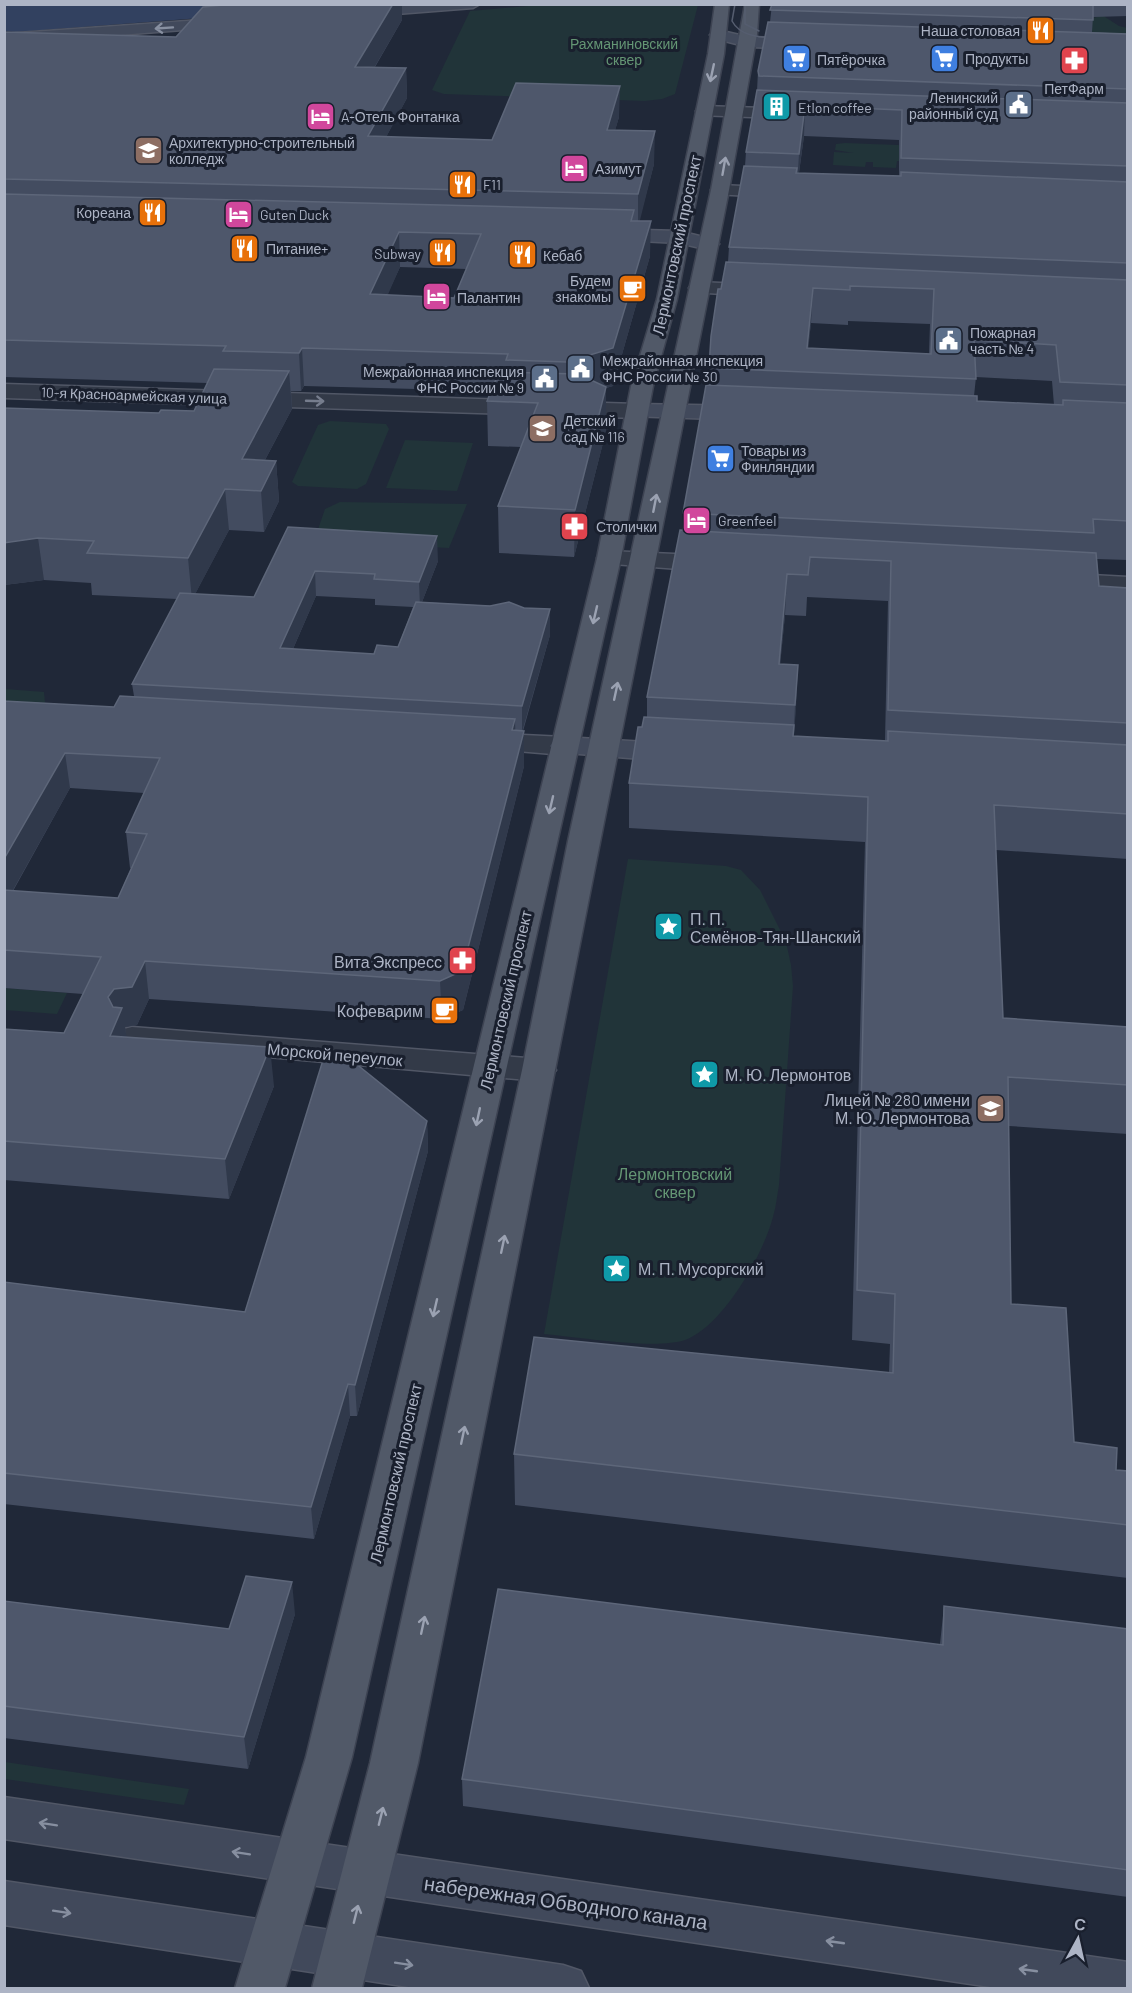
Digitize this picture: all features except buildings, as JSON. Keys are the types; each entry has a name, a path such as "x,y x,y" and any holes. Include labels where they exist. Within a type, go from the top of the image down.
{"main road":[{"name":"Лермонтовский проспект","path":"341,1972 394,1763 539,1070 603,748 626,559 637,411 678,242 722,4"},
{"name":"Лермонтовский проспект","path":"267,1966 329,1757 564,746 674,411 720,190 752,4"}],"street":[{"path":"345,14 473,4"},
{"path":"4,39 250,22"},
{"path":"718,35 823,39"},
{"path":"704,111 815,115"},
{"path":"720,190 801,194"},
{"path":"592,240 709,244"},
{"path":"699,288 783,292"},
{"name":"10-я Красноармейская улица","path":"4,391 764,414"},
{"path":"626,559 748,565"},
{"path":"1035,580 1128,585"},
{"path":"456,739 705,754"},
{"name":"Морской переулок","path":"132,1037 539,1070"},
{"name":"набережная Обводного канала","path":"4,1818 1128,1985"},
{"path":"4,1903 267,1966 563,1989"}],"green space":[{"name":"Рахманиновский сквер","path":"551,4 698,5 675,94 662,99 645,101 444,94 432,90 470,11"},
{"path":"1059,14 1101,14 1089,20 1102,15 1119,26 1127,28 1127,34 1078,33"},
{"path":"836,144 924,146 942,162 897,161 896,168 873,167 873,162 866,162 865,167 833,165 834,152 854,153 835,150"},
{"path":"330,421 386,424 389,429 366,484 357,489 298,486 292,482 318,425"},
{"path":"405,440 473,443 457,491 386,488"},
{"path":"340,502 467,504 449,548 314,541 325,509"},
{"path":"5,689 44,692 45,703 5,701"},
{"name":"Лермонтовский сквер","path":"628,859 726,866 741,870 760,890 786,942 793,986 779,1185 768,1233 751,1269 727,1305 699,1332 685,1340 672,1343 637,1343 544,1334"},
{"path":"4,988 67,993 57,1014 5,1010"},
{"path":"5,1762 189,1789 184,1805 5,1779"}],"water":[{"path":"4,5 373,5 17,32 5,31"}],"tram line":[{"path":"735,4 732,21 741,31 754,36 781,39"},
{"path":"745,4 745,24 759,31"}],"place":[{"name":"Наша столовая","path":"1041,30"},
{"name":"Продукты","path":"944,58"},
{"name":"Пятёрочка","path":"796,59"},
{"name":"ПетФарм","path":"1074,61"},
{"name":"Ленинский районный суд","path":"1019,105"},
{"name":"Etlon coffee","path":"777,107"},
{"name":"A-Отель Фонтанка","path":"320,116"},
{"name":"Архитектурно-строительный колледж","path":"148,150"},
{"name":"Азимут","path":"574,168"},
{"name":"F11","path":"462,184"},
{"name":"Кореана","path":"152,212"},
{"name":"Guten Duck","path":"239,214"},
{"name":"Питание+","path":"245,248"},
{"name":"Subway","path":"442,253"},
{"name":"Кебаб","path":"522,255"},
{"name":"Будем знакомы","path":"632,288"},
{"name":"Палантин","path":"436,297"},
{"name":"Пожарная часть № 4","path":"949,340"},
{"name":"Межрайонная инспекция ФНС России № 30","path":"581,368"},
{"name":"Межрайонная инспекция ФНС России № 9","path":"545,379"},
{"name":"Детский сад № 116","path":"543,428"},
{"name":"Товары из Финляндии","path":"720,458"},
{"name":"Greenfeel","path":"697,520"},
{"name":"Столички","path":"575,526"},
{"name":"П. П. Семёнов-Тян-Шанский","path":"669,927"},
{"name":"Вита Экспресс","path":"463,961"},
{"name":"Кофеварим","path":"444,1010"},
{"name":"М. Ю. Лермонтов","path":"704,1074"},
{"name":"Лицей № 280 имени М. Ю. Лермонтова","path":"991,1108"},
{"name":"М. П. Мусоргский","path":"617,1268"}]}
